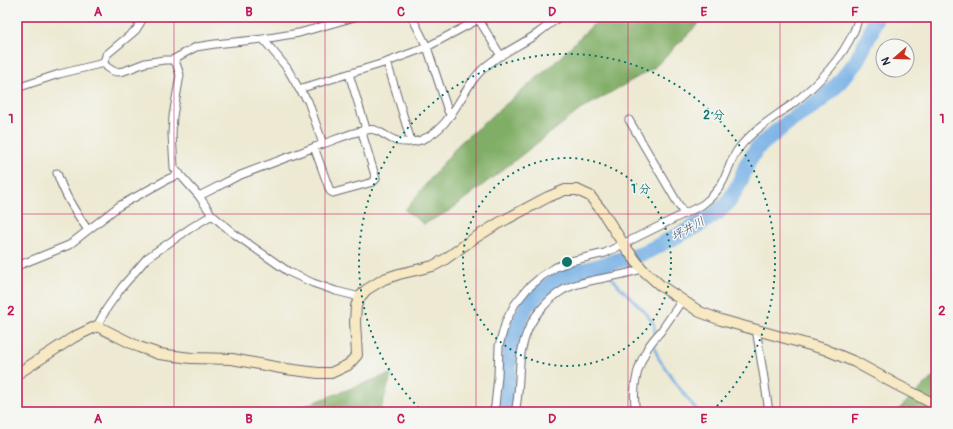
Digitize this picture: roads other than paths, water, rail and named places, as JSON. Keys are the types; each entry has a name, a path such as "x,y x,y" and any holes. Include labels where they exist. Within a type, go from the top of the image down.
{"street":[{"path":"104,62 106,55 136,30 144,17"},
{"path":"104,62 110,69 117,72 124,71 145,63 172,60 196,47 299,33 355,17"},
{"path":"412,17 427,47 448,111 451,115"},
{"path":"199,196 238,176 364,130 375,130 393,140 404,142 420,140 438,130 451,115 474,78 488,64 538,33 560,17"},
{"path":"493,412 498,376 499,346 506,321 515,304 527,289 542,276 556,267 571,261 605,253 624,246 702,205 712,197 722,184 730,163 739,148 752,134 792,104 826,73 841,54 854,32 859,17"},
{"path":"299,89 387,62 427,47 481,18 501,56"},
{"path":"263,39 287,68 308,101 323,144"},
{"path":"172,60 176,62 180,75 172,134 174,168 199,196 212,215 233,233 289,272 313,283 360,297"},
{"path":"17,88 58,74 104,62"},
{"path":"387,62 412,141"},
{"path":"314,147 330,191 333,193 373,182 376,179 363,136 365,125 349,74"},
{"path":"629,120 684,214"},
{"path":"58,173 67,199 88,230"},
{"path":"17,266 70,245 119,206 180,174"},
{"path":"97,326 139,347 159,354 191,358 232,359 318,373 331,373 348,365 357,355 356,306 360,297 366,290 384,279 433,266 499,223 548,197 565,190 576,190 590,196 602,211 624,246 641,267 661,286 700,312 721,320 824,349 855,362 936,405"},
{"path":"17,374 74,338 97,326 107,308 122,287 147,258 212,215"},
{"path":"515,412 518,402 521,355 524,339 538,312 550,299 564,289 582,282 630,273 641,267"},
{"path":"636,412 634,389 641,362 646,350 672,317 682,300"},
{"path":"756,329 769,412"}],"waterway":[{"name":"坪井川","path":"504,412 507,401 509,358 513,336 527,305 540,292 551,284 570,275 646,252 698,225 717,213 729,201 739,184 747,164 758,147 787,123 820,101 837,85 856,62 870,34 876,17"},
{"path":"602,266 618,285 645,312 654,324 655,335"},
{"path":"655,342 655,349 659,359 698,412"}]}
